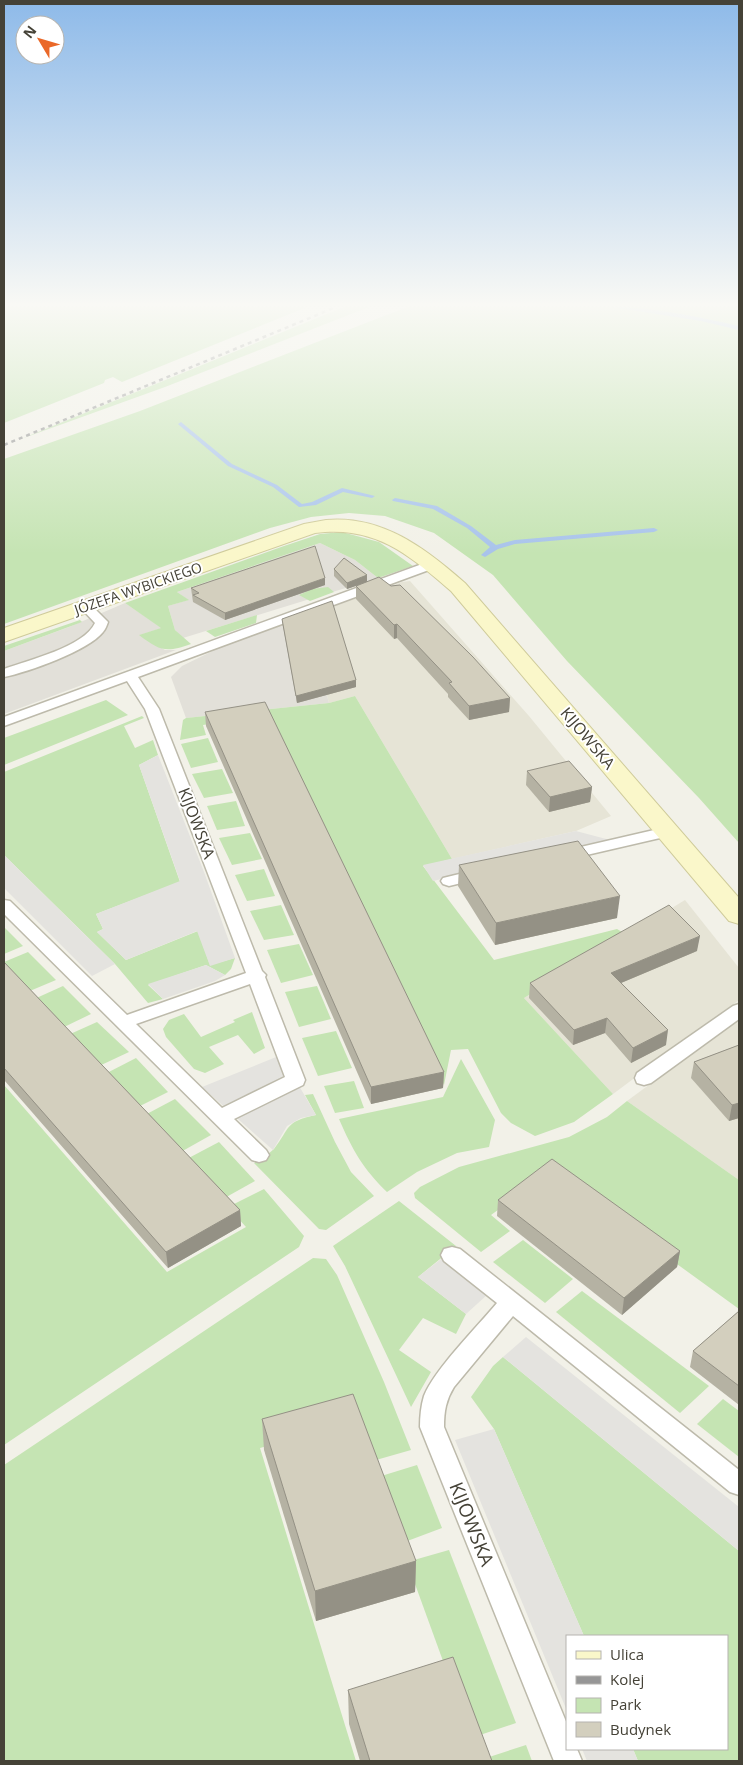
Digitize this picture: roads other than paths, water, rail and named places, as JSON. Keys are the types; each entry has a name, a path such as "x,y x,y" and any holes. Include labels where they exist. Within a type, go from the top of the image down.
{"street":[{"name":"KIJOWSKA","path":"272,540 310,528 353,526 386,536 433,564 458,588 739,915"},
{"name":"JÓZEFA WYBICKIEGO","path":"4,635 272,540"}],"lane":[{"path":"4,722 433,564"},
{"path":"4,673 64,651 95,635 102,628 102,622 85,606"},
{"name":"KIJOWSKA","path":"130,675 152,709 257,975 296,1080 220,1117"},
{"path":"554,858 667,832"},
{"path":"449,882 497,870"},
{"path":"4,905 259,1155"},
{"path":"124,1022 257,975"},
{"path":"644,1078 739,1010"},
{"path":"452,1255 739,1484"},
{"name":"KIJOWSKA","path":"511,1302 446,1380 436,1396 432,1413 432,1427 568,1761"}],"waterway":[{"path":"181,424 230,465 275,486 301,506 314,504 342,490 372,496"},
{"path":"395,500 435,507 469,527 495,547"},
{"path":"495,547 515,542 654,530"},
{"path":"485,555 495,547"}],"railway":[{"path":"4,445 138,389"}]}
